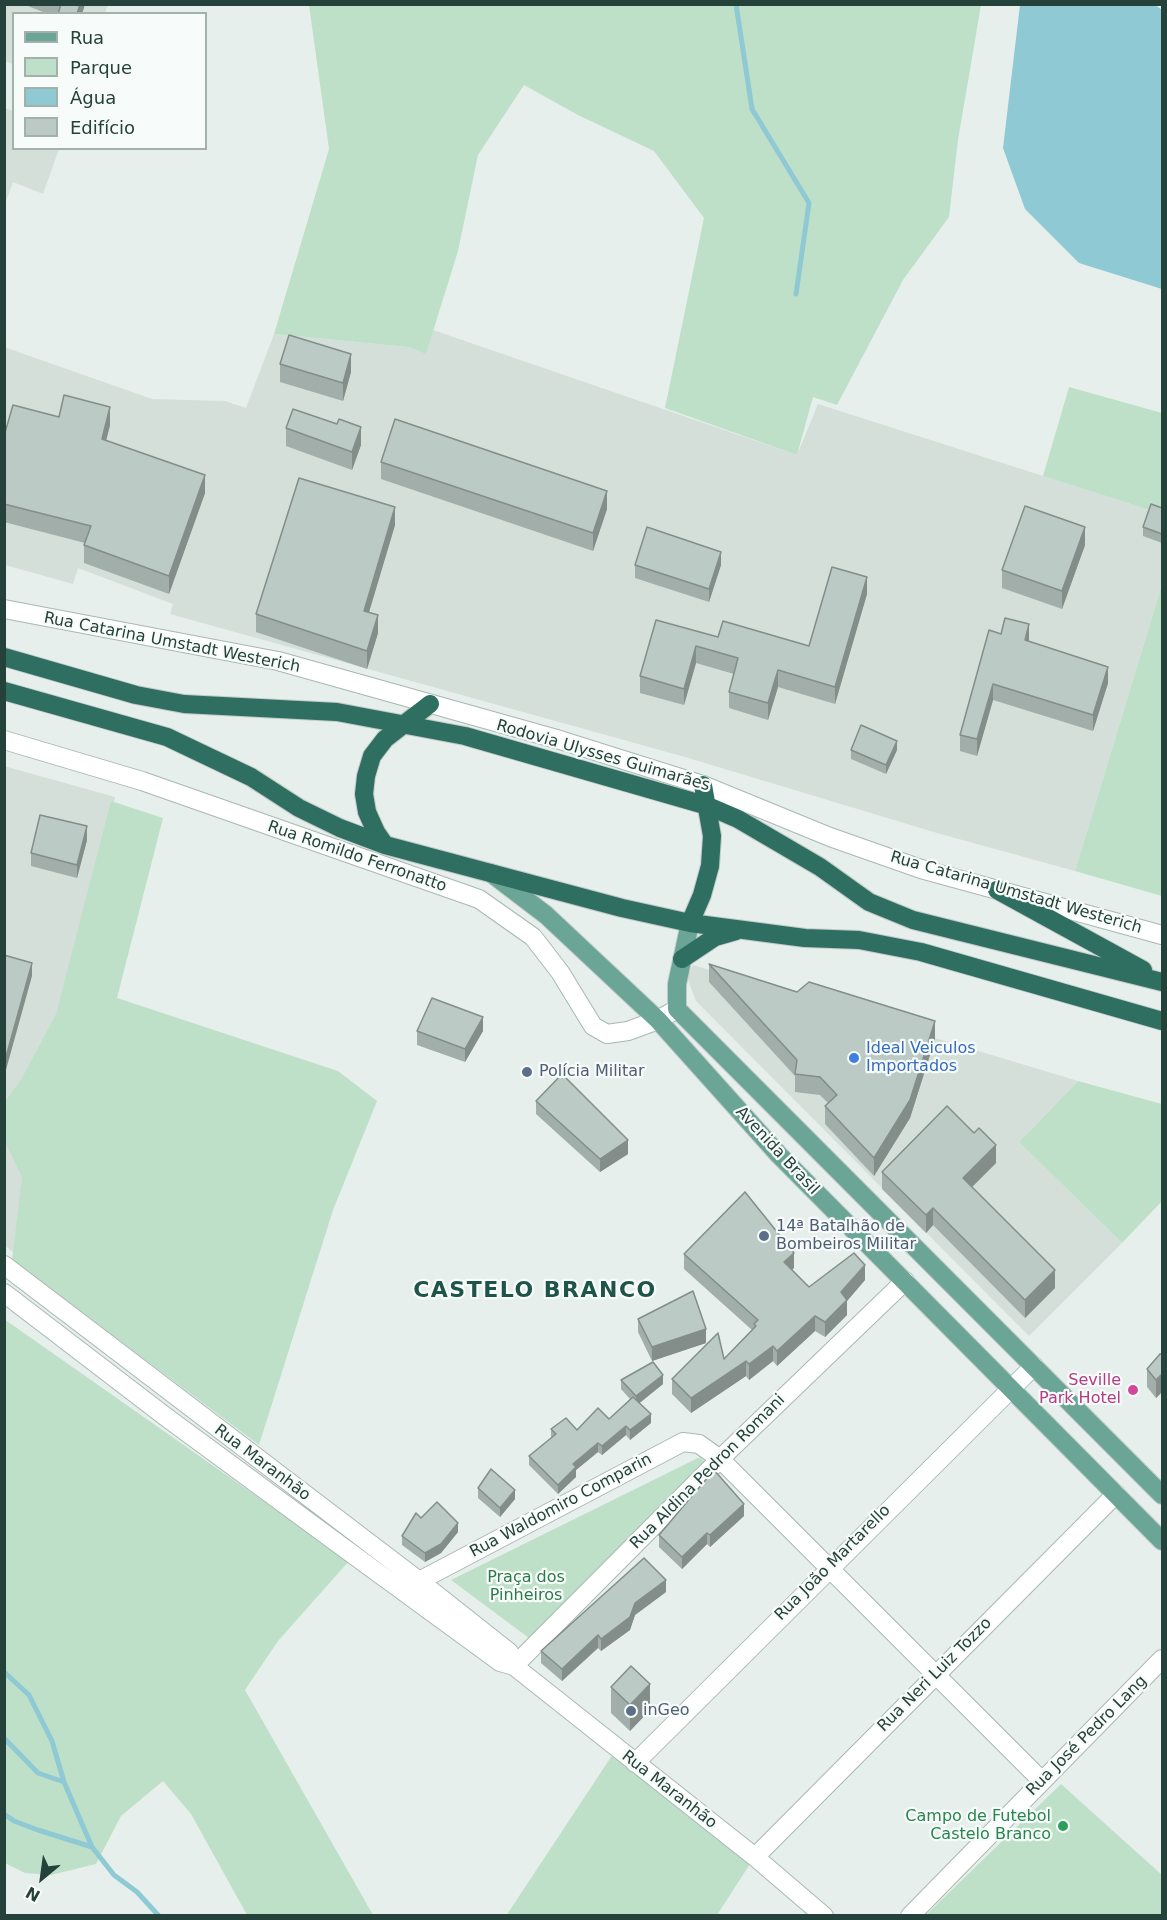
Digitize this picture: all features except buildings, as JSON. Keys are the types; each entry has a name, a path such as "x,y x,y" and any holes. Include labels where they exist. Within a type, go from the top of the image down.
{"highway":[{"name":"Rodovia Ulysses Guimarães","path":"4,657 136,695 184,704 337,712 465,736 708,806 774,839 820,867 870,902 912,920 1162,981"},
{"path":"4,691 167,736 251,777 298,808 385,845 487,870 622,908 690,923 805,938 859,940 921,952 1162,1021"},
{"path":"385,845 375,832 367,812 364,794 372,756 385,739 430,704"},
{"path":"690,923 702,896 710,866 712,836 703,785"},
{"path":"997,890 1162,981"},
{"path":"682,959 715,938 738,930"}],"main road":[{"name":"Avenida Brasil","path":"487,870 546,915 658,1020 779,1155 1162,1541"},
{"path":"677,1010 677,984 690,923"},
{"name":"Avenida Brasil","path":"677,1010 1162,1495"}],"street":[{"name":"Rua Catarina Umstadt Westerich","path":"4,609 279,661 560,740 703,785 862,849 921,870 1162,935"},
{"name":"Rua Romildo Ferronatto","path":"4,740 142,781 480,899 533,937 560,972 593,1026 607,1034 617,1034 658,1020 677,1010"},
{"name":"Rua Maranhão","path":"4,1265 178,1400 419,1581 509,1652 514,1666"},
{"name":"Rua Aldina Pedron Romani","path":"514,1666 720,1459 905,1281"},
{"name":"Rua Maranhão","path":"4,1293 166,1417 344,1548 500,1662 514,1666 755,1857 824,1916"},
{"path":"40,1322 52,1304"},
{"name":"Rua João Martarello","path":"635,1763 1034,1366"},
{"path":"166,1417 178,1400"},
{"name":"Rua Waldomiro Comparin","path":"402,1590 682,1442 699,1444 720,1459 1042,1781"},
{"name":"Rua Neri Luiz Tozzo","path":"755,1857 1116,1494"},
{"path":"344,1548 356,1534"},
{"name":"Rua José Pedro Lang","path":"910,1916 1162,1659"}],"shaded area":[{"path":"4,5 108,5 105,12 12,12 12,64 5,61"},
{"path":"5,108 12,111 12,150 59,150 43,194 13,182 5,204"},
{"path":"433,330 797,455 818,404 1162,514 1162,584 1075,871 937,833 685,757 170,614 173,604 78,568 73,584 5,565 4,347 152,399 225,401 246,408 274,334 408,347 426,353"},
{"path":"4,766 115,797 18,1256 4,1245"},
{"path":"693,965 1078,1081 1019,1142 1122,1243 1029,1336 696,1001 687,977"}],"green space":[{"path":"309,5 981,5 958,140 949,217 903,280 837,405 813,397 797,455 665,408 704,218 654,151 578,115 524,85 478,155 458,251 426,354 408,347 274,334 329,149"},
{"path":"1069,387 1162,413 1162,514 1043,476"},
{"path":"1162,584 1162,896 1075,871"},
{"path":"111,801 163,818 117,998 338,1071 377,1101 333,1210 259,1445 12,1260 22,1177 5,1142 5,1101 21,1080 56,1014"},
{"path":"1078,1081 1162,1104 1162,1201 1122,1243 1019,1142"},
{"path":"4,1319 349,1561 278,1641 245,1690 373,1915 247,1915 191,1814 163,1781 121,1816 96,1864 51,1875 25,1873 5,1863"},
{"name":"Praça dos Pinheiros","path":"700,1457 709,1466 529,1638 451,1580"},
{"path":"613,1754 750,1864 717,1915 506,1916"},
{"name":"Campo de Futebol Castelo Branco","path":"1061,1784 1162,1875 1162,1915 926,1915"}],"water":[{"path":"1154,4 1162,10 1162,289 1079,263 1025,209 1003,148 1020,5"}],"waterway":[{"path":"736,4 752,109 809,203 796,294"},
{"path":"4,1672 29,1695 52,1741 64,1782 92,1847 114,1875 137,1892 159,1916"},
{"path":"4,1738 38,1773 64,1782"},
{"path":"4,1814 14,1821 92,1847"}],"place":[{"name":"Ideal Veiculos Importados","path":"854,1058"},
{"name":"Polícia Militar","path":"527,1072"},
{"name":"14ª Batalhão de Bombeiros Militar","path":"764,1236"},
{"name":"Seville Park Hotel","path":"1133,1390"},
{"name":"inGeo","path":"631,1711"},
{"name":"Campo de Futebol Castelo Branco","path":"1063,1826"}],"district":[{"name":"CASTELO BRANCO","path":"535,1291"}]}
